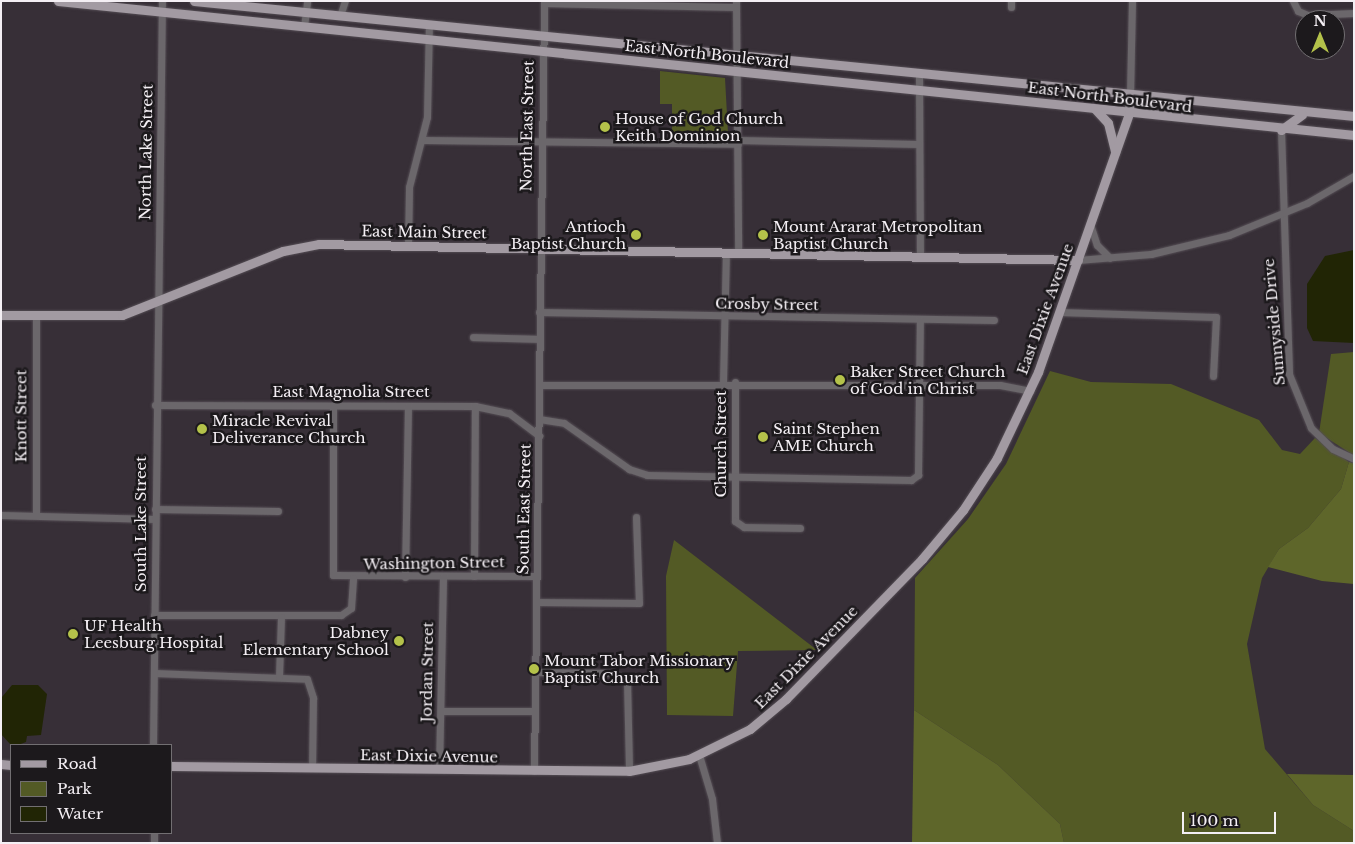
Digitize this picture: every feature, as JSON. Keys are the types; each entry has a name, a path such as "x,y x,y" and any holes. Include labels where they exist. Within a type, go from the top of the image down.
{"main road":[{"name":"East North Boulevard","path":"58,1 738,71 1281,130 1354,135"},
{"name":"East North Boulevard","path":"194,1 738,58 1304,114 1354,116"},
{"name":"East Dixie Avenue","path":"172,766 629,771 699,755 739,736 773,711 922,559 983,481 1030,391 1129,113 1130,96"},
{"path":"1094,109 1108,123 1115,154"},
{"path":"1281,130 1304,114"},
{"name":"East Main Street","path":"1,316 110,318 157,303 301,246 541,248 1078,260"}],"street":[{"name":"North Lake Street","path":"157,303 162,1"},
{"path":"304,27 307,1"},
{"path":"340,16 345,1"},
{"path":"1130,96 1132,1"},
{"path":"1294,1 1298,11 1354,13"},
{"path":"637,2 736,4 738,58 738,252"},
{"name":"North East Street","path":"541,248 542,37 544,3 637,2"},
{"path":"408,246 409,187 424,140 428,25"},
{"path":"919,75 920,256"},
{"name":"Sunnyside Drive","path":"1281,130 1281,216 1286,331 1294,393 1322,441 1354,459"},
{"path":"424,140 542,144 738,142 918,144"},
{"name":"East Main Street","path":"1078,260 1110,258 1194,245 1281,216 1354,176"},
{"path":"1090,224 1097,245 1110,258"},
{"name":"South East Street","path":"534,771 541,248"},
{"name":"Church Street","path":"726,252 723,382 735,382 734,476 738,526 800,528"},
{"name":"South Lake Street","path":"153,744 157,303"},
{"name":"Crosby Street","path":"540,312 726,317 994,320"},
{"path":"1059,312 1216,317 1213,376"},
{"name":"Knott Street","path":"36,316 36,516"},
{"path":"539,419 564,423 613,459 647,475 916,477 920,385 920,320"},
{"path":"473,338 539,339"},
{"path":"539,385 723,382"},
{"path":"735,382 920,385 1000,384 1030,391"},
{"name":"East Magnolia Street","path":"155,405 475,406 509,413 539,436"},
{"path":"333,406 330,567 336,576 353,578"},
{"path":"405,577 408,406"},
{"path":"474,576 475,406"},
{"path":"155,509 278,511"},
{"path":"1,515 155,519"},
{"path":"536,602 639,603 636,517"},
{"name":"Jordan Street","path":"439,769 443,576"},
{"name":"Washington Street","path":"154,614 281,617 346,614 351,608 353,578 536,576"},
{"path":"279,677 281,617"},
{"path":"536,672 613,673 628,680 629,771"},
{"path":"154,673 279,677 310,683 312,768"},
{"path":"441,711 535,711"},
{"path":"699,755 712,799 717,843"}],"green space":[{"path":"660,71 725,78 728,133 672,133 672,104 660,104"},
{"path":"1354,352 1353,455 1319,433 1331,354"},
{"path":"1050,371 1091,382 1171,384 1259,420 1282,450 1300,454 1315,438 1349,462 1341,489 1308,528 1279,549 1262,578 1247,644 1265,749 1313,805 1354,831 1354,843 1064,843 1060,824 998,765 914,710 915,578 968,519 1006,464"},
{"path":"1349,462 1354,463 1354,584 1322,581 1268,567 1279,549 1308,528 1341,489"},
{"path":"674,540 817,650 738,651 733,716 667,715 666,576"},
{"path":"914,710 998,765 1060,824 1064,843 912,843"},
{"path":"1287,774 1354,775 1354,831 1313,805"}],"water":[{"path":"1354,250 1354,343 1313,341 1307,328 1307,284 1325,256"},
{"path":"12,685 38,685 47,694 41,735 27,736 26,742 21,744 10,744 1,734 2,697"}],"place":[{"name":"House of God Church Keith Dominion","path":"605,127"},
{"name":"Antioch Baptist Church","path":"636,235"},
{"name":"Mount Ararat Metropolitan Baptist Church","path":"763,235"},
{"name":"Baker Street Church of God in Christ","path":"840,380"},
{"name":"Miracle Revival Deliverance Church","path":"202,429"},
{"name":"Saint Stephen AME Church","path":"763,437"},
{"name":"UF Health Leesburg Hospital","path":"73,634"},
{"name":"Dabney Elementary School","path":"399,641"},
{"name":"Mount Tabor Missionary Baptist Church","path":"534,669"}]}
